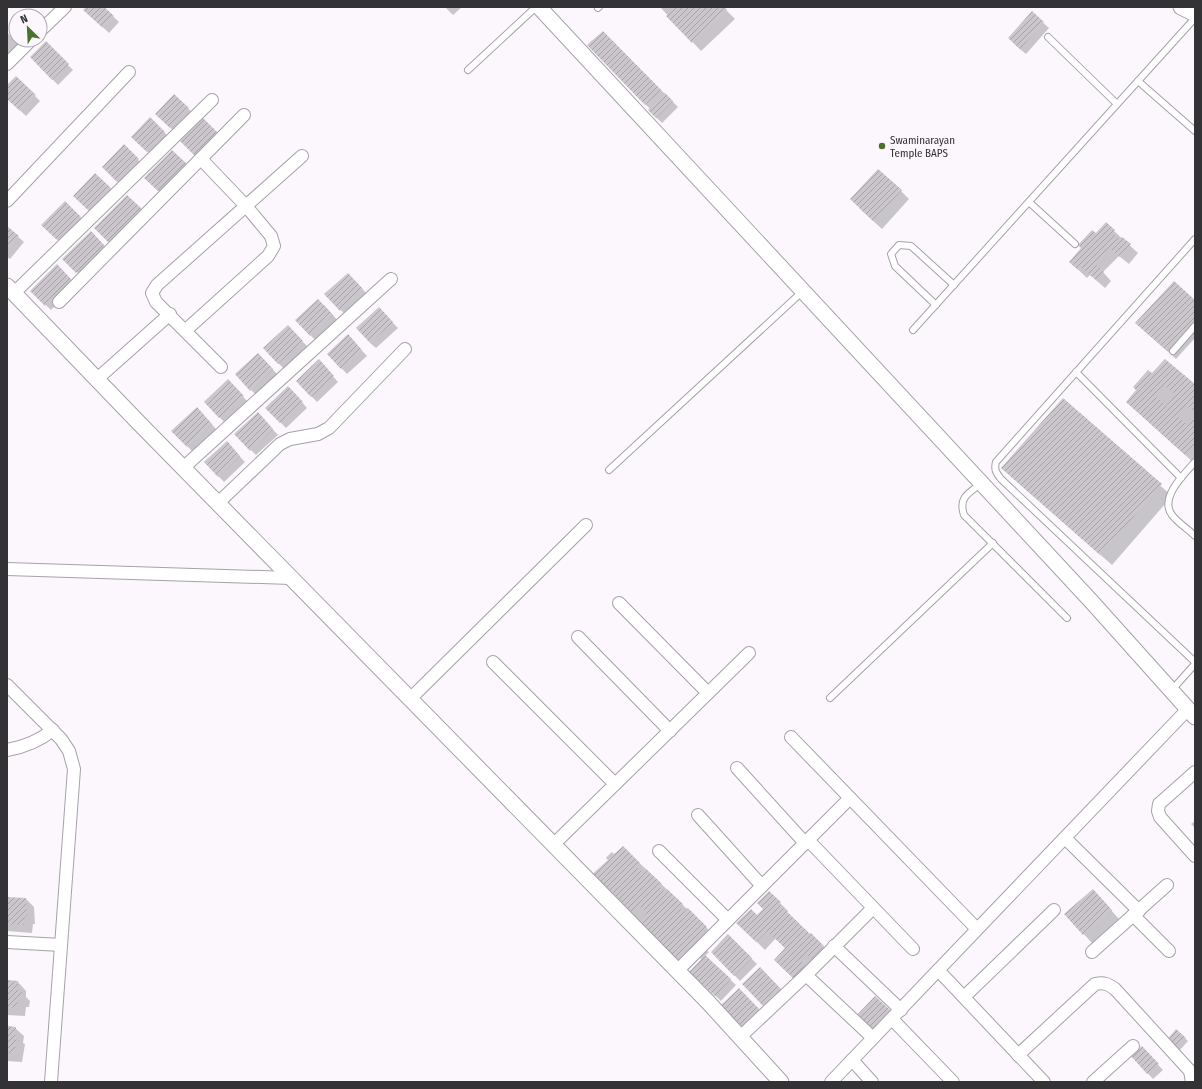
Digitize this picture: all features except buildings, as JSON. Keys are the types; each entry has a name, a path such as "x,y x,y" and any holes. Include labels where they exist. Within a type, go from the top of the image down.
{"street":[{"path":"48,23 65,7"},
{"path":"537,7 982,483 1091,601 1191,714 1065,838 831,1082"},
{"path":"1181,7 1195,14"},
{"path":"7,64 23,48"},
{"path":"7,201 130,72"},
{"path":"212,100 11,289 183,468 677,970 782,1082"},
{"path":"59,302 244,115"},
{"path":"222,367 170,314 156,302 152,293 157,286 302,156"},
{"path":"186,330 268,256 274,246 271,236 246,206 201,159"},
{"path":"183,468 391,279"},
{"path":"97,379 170,314"},
{"path":"218,503 280,444 290,439 318,434 329,428 405,349"},
{"path":"410,699 586,525"},
{"path":"7,569 291,578"},
{"path":"619,603 708,693"},
{"path":"578,637 670,731"},
{"path":"553,844 749,654"},
{"path":"493,662 615,784"},
{"path":"7,684 62,739 69,751 74,769 51,1082"},
{"path":"7,750 26,746 42,739 53,730"},
{"path":"790,737 977,930"},
{"path":"737,768 807,842 913,949"},
{"path":"1195,772 1160,804 1158,811 1160,816 1195,856"},
{"path":"677,970 850,798"},
{"path":"698,815 762,886"},
{"path":"1065,838 1136,913 1169,951"},
{"path":"659,851 728,920"},
{"path":"1092,952 1167,885"},
{"path":"740,1037 806,975 873,908"},
{"path":"964,997 1054,910"},
{"path":"7,942 61,945"},
{"path":"834,946 896,1014 953,1082"},
{"path":"938,970 1044,1082"},
{"path":"806,975 873,1038"},
{"path":"1018,1055 1095,984 1109,984 1190,1071 1192,1082"},
{"path":"1093,1082 1133,1046"},
{"path":"852,1060 872,1082"}],"lane":[{"path":"468,70 537,7"},
{"path":"913,330 1195,18"},
{"path":"1048,37 1117,104"},
{"path":"1138,81 1195,131"},
{"path":"1030,202 1075,244"},
{"path":"1171,691 1195,663 996,474 995,468 996,462 1195,239"},
{"path":"936,304 895,266 891,254 899,245 911,246 954,285"},
{"path":"609,470 803,291"},
{"path":"1174,351 1195,326"},
{"path":"1076,372 1181,478"},
{"path":"1195,462 1170,494 1168,504 1171,514 1195,536"},
{"path":"982,483 963,499 961,507 964,515 1067,618"},
{"path":"830,698 993,544"}],"place":[{"name":"Swaminarayan Temple BAPS","path":"882,146"}]}
